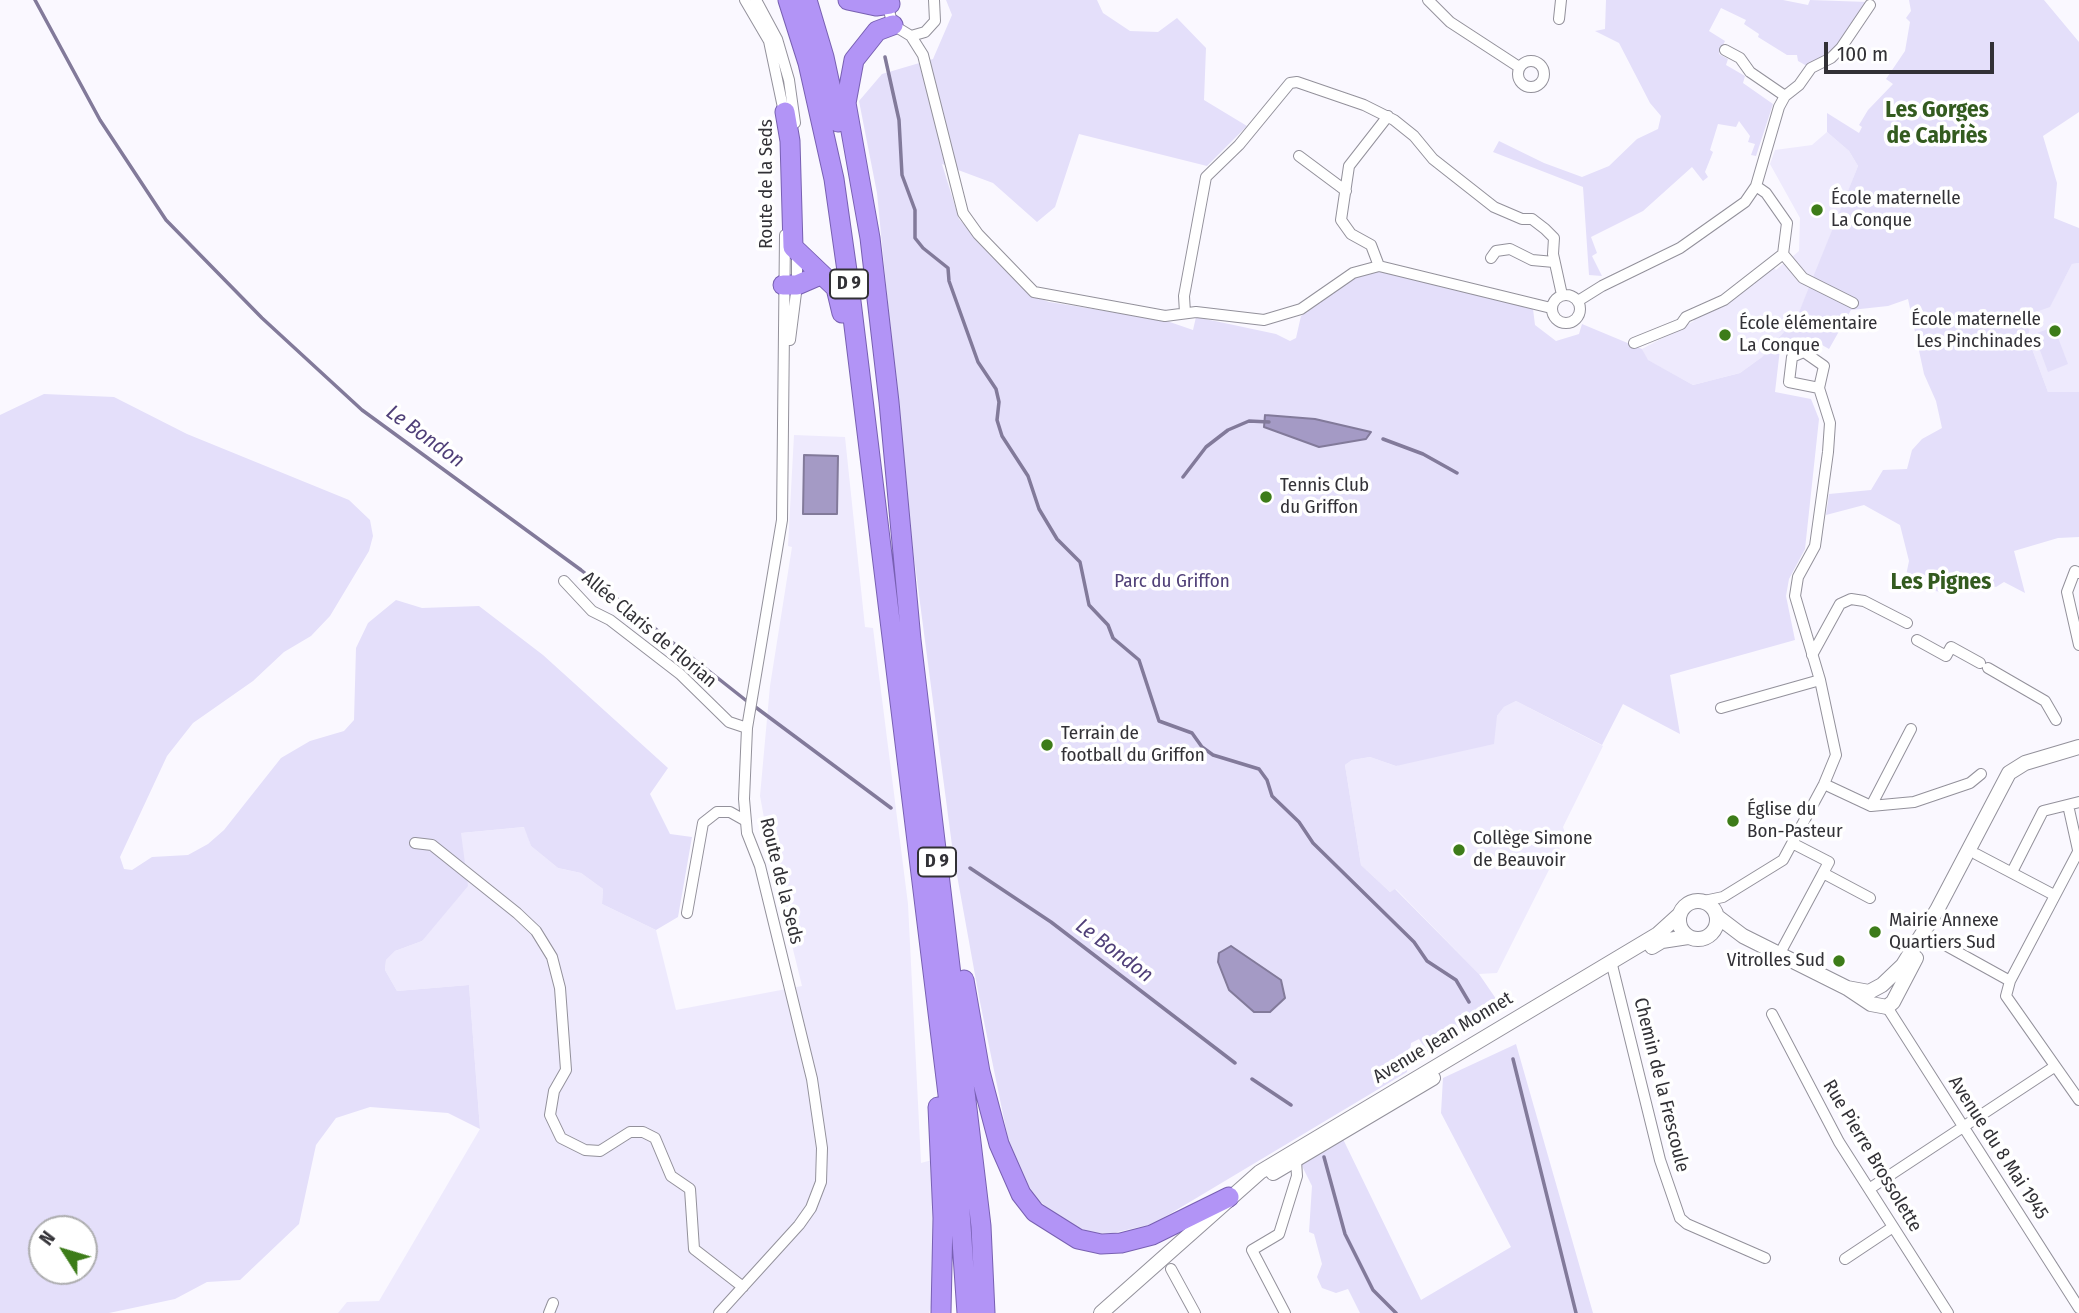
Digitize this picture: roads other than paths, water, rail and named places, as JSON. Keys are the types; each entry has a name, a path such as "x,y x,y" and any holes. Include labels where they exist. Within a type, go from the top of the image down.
{"highway":[{"name":"D 9","path":"788,0 808,64 834,179 957,1168 967,1313"},
{"name":"D 9","path":"807,0 824,57 853,191 904,563 981,1226 985,1313"},
{"path":"848,0 876,6 891,2"},
{"path":"893,25 877,31 853,60 846,103 871,252 890,402 904,563"},
{"path":"785,112 790,141 790,236 797,252 836,288 839,297 884,573"},
{"path":"790,285 820,275"},
{"path":"911,640 980,1072 999,1144 1021,1194 1035,1212 1066,1234 1101,1244 1152,1236 1229,1197"},
{"path":"914,813 942,1155 944,1264 941,1313"},
{"path":"974,1162 986,1220 993,1313"}],"street":[{"name":"Route de la Seds","path":"719,1313 811,1208 821,1182 822,1148 812,1079 746,821 748,723 782,520 790,285 785,112 769,41 745,0"},
{"name":"Route de la Seds","path":"756,0 777,39 794,110 797,252 790,285"},
{"path":"923,55 937,14 934,0"},
{"path":"1429,0 1450,22 1519,67"},
{"path":"1559,19 1561,0"},
{"path":"891,2 893,25 911,36 923,55 963,213 978,234 1034,292 1049,297 1165,316 1185,313 1264,320 1288,315 1353,274 1378,266 1551,308"},
{"path":"1578,301 1602,286 1680,248 1745,202 1756,186 1779,107 1785,96 1799,85 1811,68 1831,58 1841,48 1870,5"},
{"path":"911,36 931,27"},
{"path":"1725,50 1741,58 1749,72 1785,96"},
{"path":"1185,313 1184,296 1206,177 1239,145 1290,83 1304,83 1331,97 1388,116 1414,136 1433,159 1494,207 1522,219 1532,219 1545,229 1554,238 1555,262 1562,295"},
{"path":"1378,266 1371,245 1351,234 1341,220 1349,166 1388,116"},
{"path":"1299,156 1346,191"},
{"path":"1634,343 1681,324 1686,317 1724,300 1783,254 1787,223 1766,193 1756,186"},
{"path":"1491,258 1496,251 1510,249 1532,260 1555,262"},
{"path":"1783,254 1803,278 1853,303"},
{"path":"1551,308 1562,295 1568,295 1578,301"},
{"path":"1551,308 1556,319 1567,324 1578,317 1578,301"},
{"path":"1743,936 1712,934 1701,940 1688,937 1680,927 1679,915 1691,902 1723,897 1773,869 1794,844 1836,755 1820,680 1795,596 1795,587 1815,546 1828,452 1830,423 1819,388"},
{"path":"2079,573 2074,571 2067,592 2079,645"},
{"name":"Allée Claris de Florian","path":"564,581 593,611 610,620 680,674 729,722 748,723"},
{"path":"1812,655 1840,604 1851,599 1864,601 1908,623"},
{"path":"1917,640 1946,656 1951,647 2045,701 2056,720"},
{"path":"1721,708 1820,680"},
{"path":"1871,806 1911,729"},
{"path":"1887,1007 1903,965 1937,911 2009,773 2025,763 2079,747"},
{"path":"1824,784 1871,806 1914,803 1970,783 1981,774"},
{"path":"2012,873 2043,811 2073,803 2079,850 2010,981 2006,996 2079,1100"},
{"path":"687,914 703,823 717,812 730,812 746,821"},
{"path":"415,843 432,845 517,913 536,931 552,957 560,988 566,1070 554,1091 550,1115 561,1138 585,1150 600,1151 630,1132 643,1132 655,1138 671,1176 690,1189 694,1249 743,1287"},
{"path":"1780,955 1829,862 1794,844"},
{"path":"1976,854 2054,895"},
{"path":"1823,873 1870,898"},
{"path":"1712,934 1723,897"},
{"path":"1704,901 1743,936 1847,988 1871,1004 1887,1007"},
{"path":"1887,1007 1893,1002 1934,925 1937,911"},
{"name":"Avenue Jean Monnet","path":"1101,1313 1229,1197 1612,965 1658,934 1679,915"},
{"name":"Avenue Jean Monnet","path":"1612,965 1662,941 1688,937"},
{"path":"1945,945 2010,981"},
{"name":"Chemin de la Frescoule","path":"1612,965 1660,1160 1680,1218 1687,1224 1765,1258"},
{"path":"1869,992 1882,985 1903,965"},
{"path":"1847,988 1869,992 1887,1007"},
{"name":"Avenue du 8 Mai 1945","path":"1887,1007 2079,1308"},
{"name":"Rue Pierre Brossolette","path":"1772,1014 1839,1142 1948,1313"},
{"path":"1869,1189 2054,1068"},
{"name":"Avenue Jean Monnet","path":"1229,1197 1296,1161 1308,1147"},
{"path":"1285,1313 1252,1250 1279,1234 1297,1176 1296,1161"},
{"path":"1845,1259 1893,1227"},
{"path":"1171,1269 1195,1313"}],"waterway":[{"name":"Le Bondon","path":"35,0 100,120 166,220 262,318 362,410 581,570 748,702"},
{"path":"885,57 899,120 902,175 915,210 915,238 948,268 949,281 978,362 996,389 999,402 997,420 1002,436 1028,476 1039,509 1057,539 1080,562 1089,605 1108,625 1113,638 1139,660 1159,721 1192,733 1202,747 1213,755 1259,769 1267,780 1272,796 1299,822 1313,843 1414,942 1427,961 1456,980 1469,1002"},
{"path":"1183,477 1206,447 1228,430 1249,421 1269,422"},
{"path":"1383,439 1423,454 1457,473"},
{"name":"Le Bondon","path":"754,706 891,808"},
{"name":"Le Bondon","path":"970,868 1051,922 1235,1063"},
{"path":"1513,1059 1576,1313"},
{"name":"Le Bondon","path":"1252,1079 1291,1105"},
{"name":"Le Bondon","path":"1324,1157 1345,1234 1373,1290 1396,1313"}],"place":[{"name":"École maternelle La Conque","path":"1817,210"},
{"name":"École maternelle Les Pinchinades","path":"2055,331"},
{"name":"École élémentaire La Conque","path":"1725,335"},
{"name":"Tennis Club du Griffon","path":"1266,497"},
{"name":"Terrain de football du Griffon","path":"1047,745"},
{"name":"Église du Bon-Pasteur","path":"1733,821"},
{"name":"Collège Simone de Beauvoir","path":"1459,850"},
{"name":"Mairie Annexe Quartiers Sud","path":"1875,932"},
{"name":"Vitrolles Sud","path":"1839,961"}],"district":[{"name":"Les Gorges de Cabriès","path":"1937,124"},
{"name":"Les Pignes","path":"1941,583"}],"park label":[{"name":"Parc du Griffon","path":"1172,582"}]}
